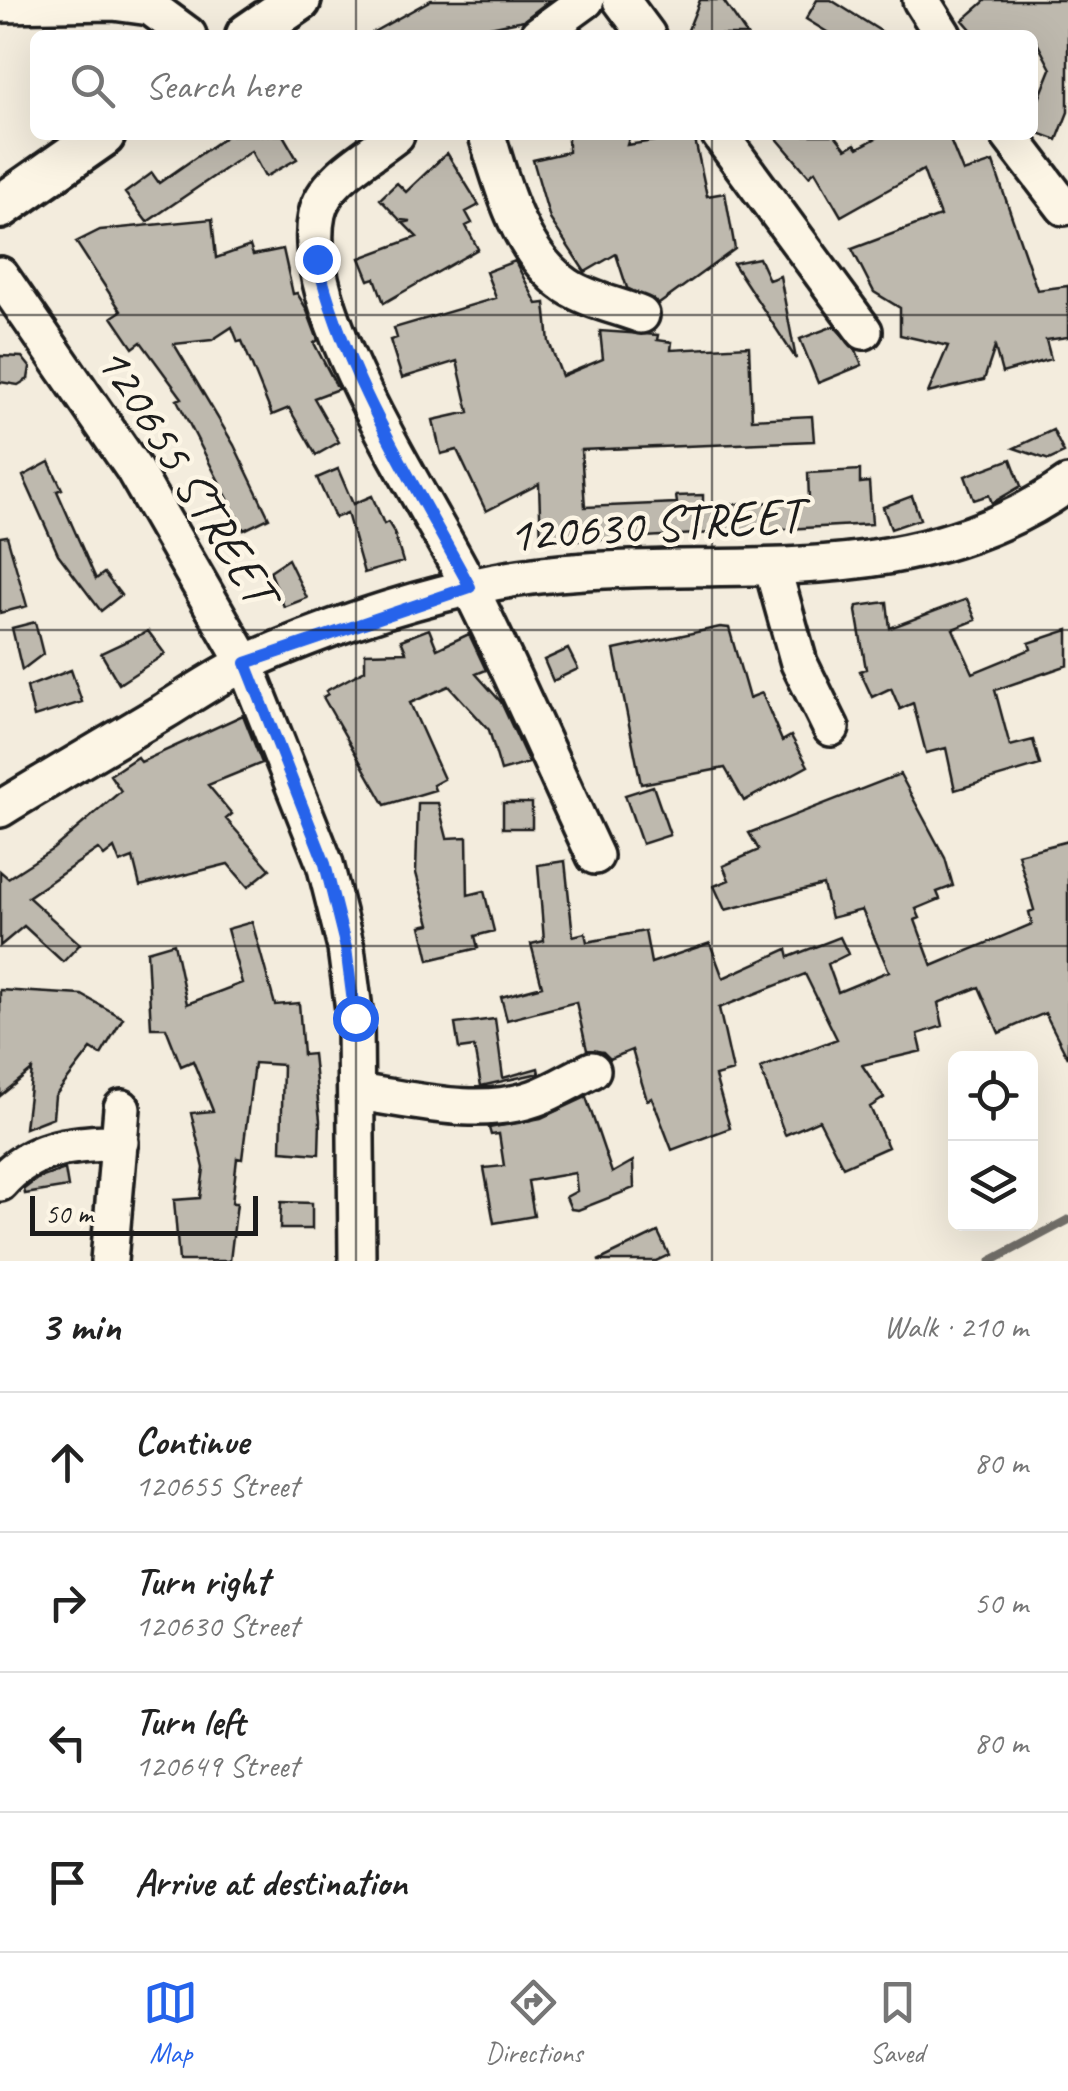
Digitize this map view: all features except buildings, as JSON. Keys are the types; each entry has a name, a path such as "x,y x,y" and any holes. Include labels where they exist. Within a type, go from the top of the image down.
{"street":[{"path":"255,30 299,0"},
{"path":"545,30 586,0"},
{"path":"622,0 643,30"},
{"path":"921,0 940,30"},
{"path":"0,4 114,2 150,8 181,30"},
{"path":"0,206 96,140"},
{"path":"389,140 345,173 317,208 315,248 328,307 365,392 470,587 595,856"},
{"path":"489,140 504,191 540,261 569,287 641,315"},
{"path":"724,140 864,331"},
{"path":"1012,140 1064,208"},
{"name":"120655 STREET","path":"0,275 134,468 246,663 325,864 338,910 355,1018 357,1261"},
{"name":"120630 STREET","path":"0,808 246,663 470,587 546,573 772,570 947,544 1040,504 1068,484"},
{"path":"772,570 799,663 831,728"},
{"path":"357,1092 468,1107 502,1105 536,1098 592,1070"},
{"path":"0,1183 28,1159 54,1146 121,1125 109,1261"}],"waterway":[{"path":"991,1261 1068,1220"}],"route":[{"path":"317,259 328,307 365,392 470,587 335,629 246,663 282,766 325,864 346,948 355,1018"}]}
